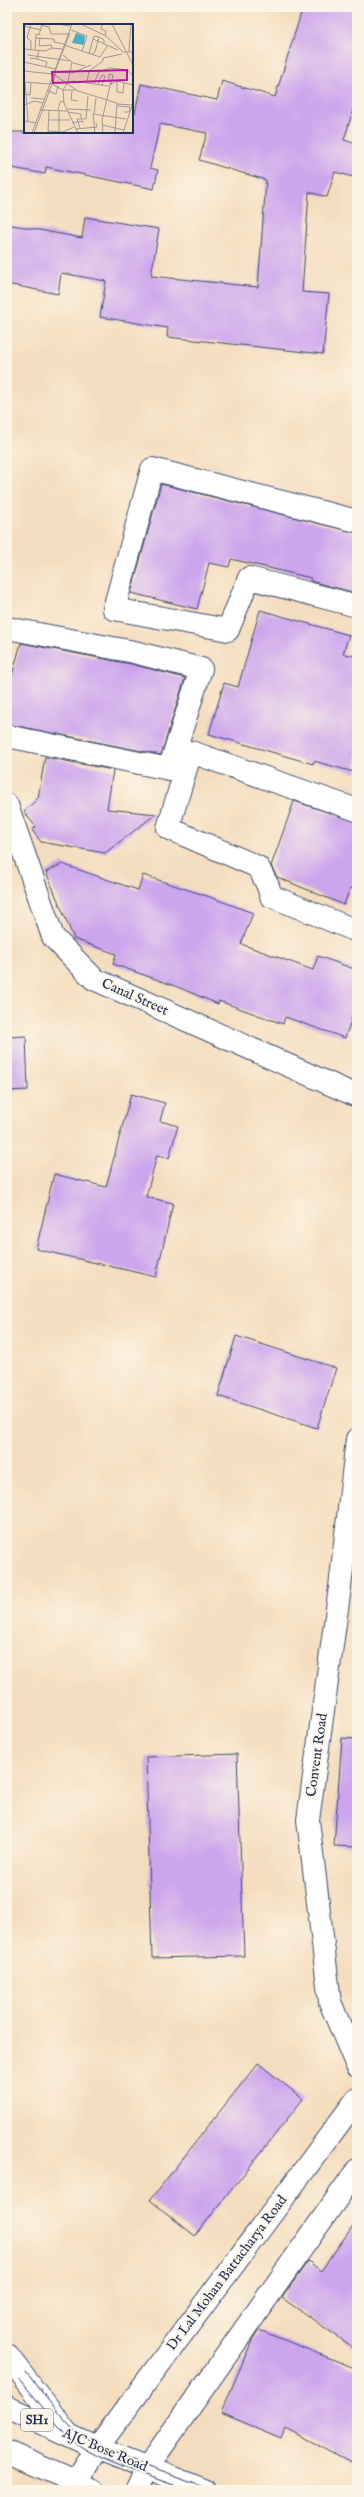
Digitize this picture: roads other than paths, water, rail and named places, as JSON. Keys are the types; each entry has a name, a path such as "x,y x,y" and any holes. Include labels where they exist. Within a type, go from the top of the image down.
{"street":[{"path":"357,521 152,469 114,609 228,630 249,578 357,606"},
{"path":"7,628 134,652 201,669 169,769 7,736"},
{"path":"357,810 191,752 168,828 258,866 268,886 271,896 357,931"},
{"name":"Canal Street","path":"7,805 53,937 94,979 357,1096"},
{"name":"Convent Road","path":"357,1439 340,1586 308,1820 330,2002 357,2066"},
{"name":"Dr Lal Mohan Battacharya Road","path":"80,2488 97,2448 357,2098"},
{"path":"136,2490 148,2468 357,2170"},
{"path":"7,2355 66,2433"},
{"name":"AJC Bose Road","path":"7,2407 97,2448 204,2490"},
{"path":"7,2452 80,2488"}],"tram line":[{"path":"26,2372 63,2419 81,2435 115,2454 212,2490"},
{"path":"19,2379 62,2431 74,2442 104,2459 138,2473 187,2490"}]}
